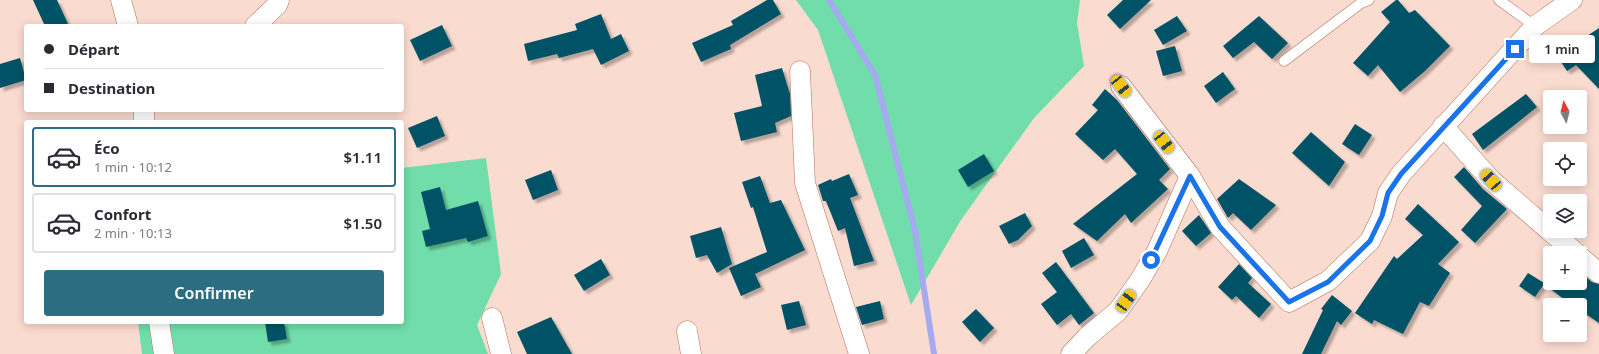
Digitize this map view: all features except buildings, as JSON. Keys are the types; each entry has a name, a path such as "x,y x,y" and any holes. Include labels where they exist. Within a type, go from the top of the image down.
{"street":[{"path":"121,0 127,24"},
{"path":"257,24 277,6 279,0"},
{"path":"1121,86 1190,176 1220,227 1289,302 1328,282 1370,241 1382,216 1388,193 1401,174 1443,126 1536,26 1572,0"},
{"path":"800,71 805,183 858,354"},
{"path":"1443,126 1491,180 1543,225"},
{"path":"1071,354 1087,337 1118,311 1140,280 1157,251 1190,176"},
{"path":"1558,238 1568,246"},
{"path":"1587,263 1599,273"},
{"path":"492,318 501,354"},
{"path":"159,324 164,354"},
{"path":"687,331 691,354"}],"lane":[{"path":"1284,61 1361,3 1370,0"},
{"path":"1499,0 1536,26"}],"green space":[{"path":"796,0 1080,0 1077,23 1084,66 1034,118 961,220 911,305 818,30"},
{"path":"486,158 501,274 477,325 488,354 142,354 138,324 404,324 404,168"}],"waterway":[{"path":"829,0 875,75 915,231 934,354"}],"route":[{"path":"1151,260 1157,251 1168,223 1190,176 1220,227 1289,302 1328,282 1370,241 1382,216 1388,193 1401,174 1443,126 1515,49"}]}
